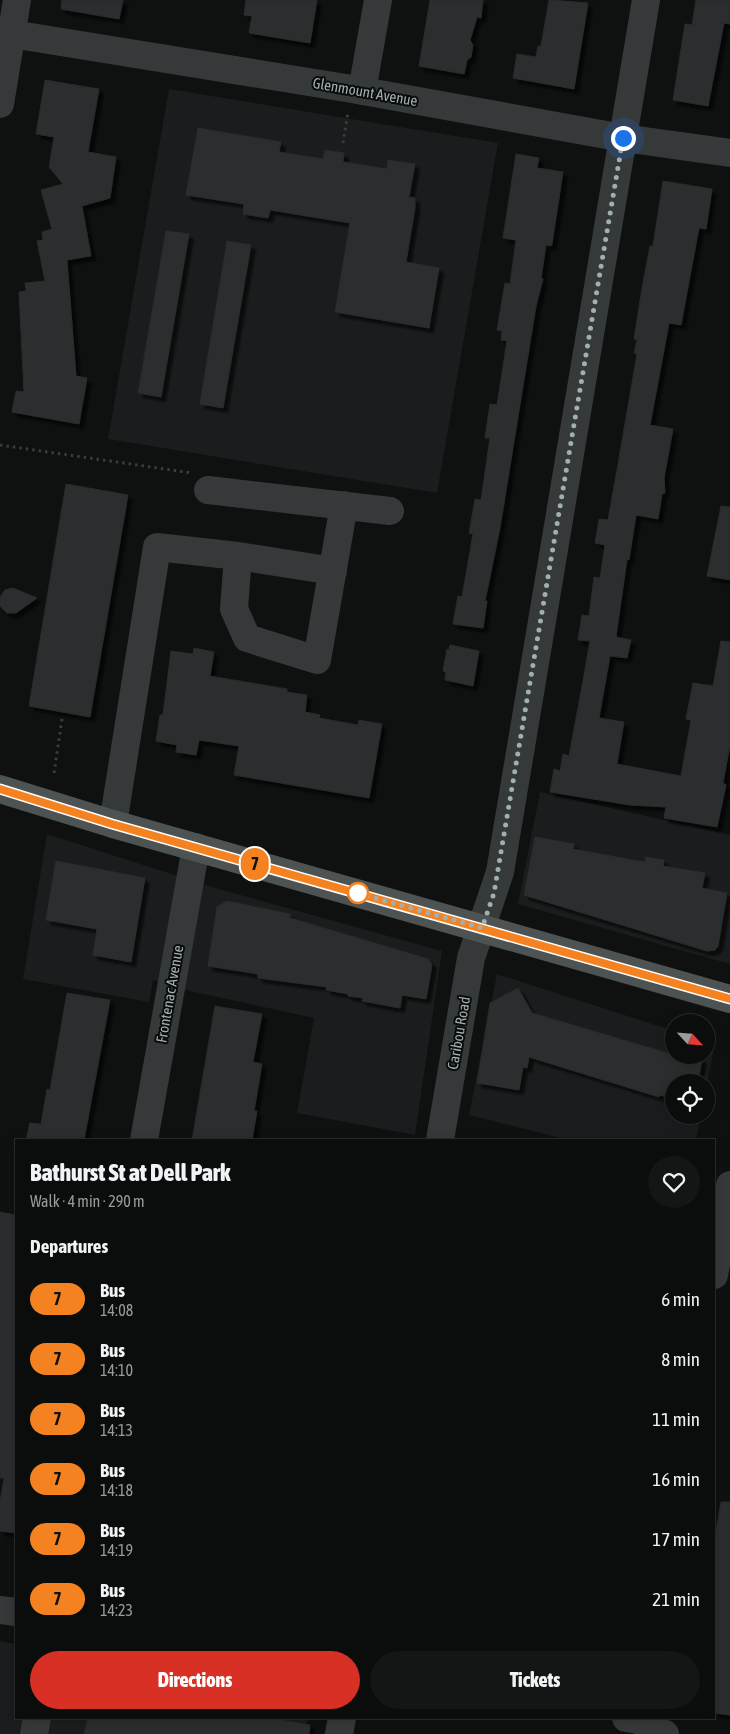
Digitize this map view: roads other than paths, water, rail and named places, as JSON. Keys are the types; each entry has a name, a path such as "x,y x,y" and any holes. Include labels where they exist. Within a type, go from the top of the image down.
{"main road":[{"path":"0,789 112,824 730,1000"}],"street":[{"path":"0,104 6,33 17,0"},
{"path":"357,90 378,0"},
{"name":"Caribou Road","path":"440,1139 472,958 500,872 646,0"},
{"name":"Glenmount Avenue","path":"6,33 357,90 623,138 730,153"},
{"path":"208,490 390,511"},
{"path":"238,556 234,609 247,638 317,660 344,505"},
{"path":"112,824 157,547 238,556 333,570"},
{"name":"Frontenac Avenue","path":"144,1139 196,847"},
{"path":"715,1269 730,1186"},
{"path":"0,1610 15,1612"},
{"path":"34,1734 37,1719"},
{"path":"339,1734 342,1719"},
{"path":"635,1722 665,1734"}]}
